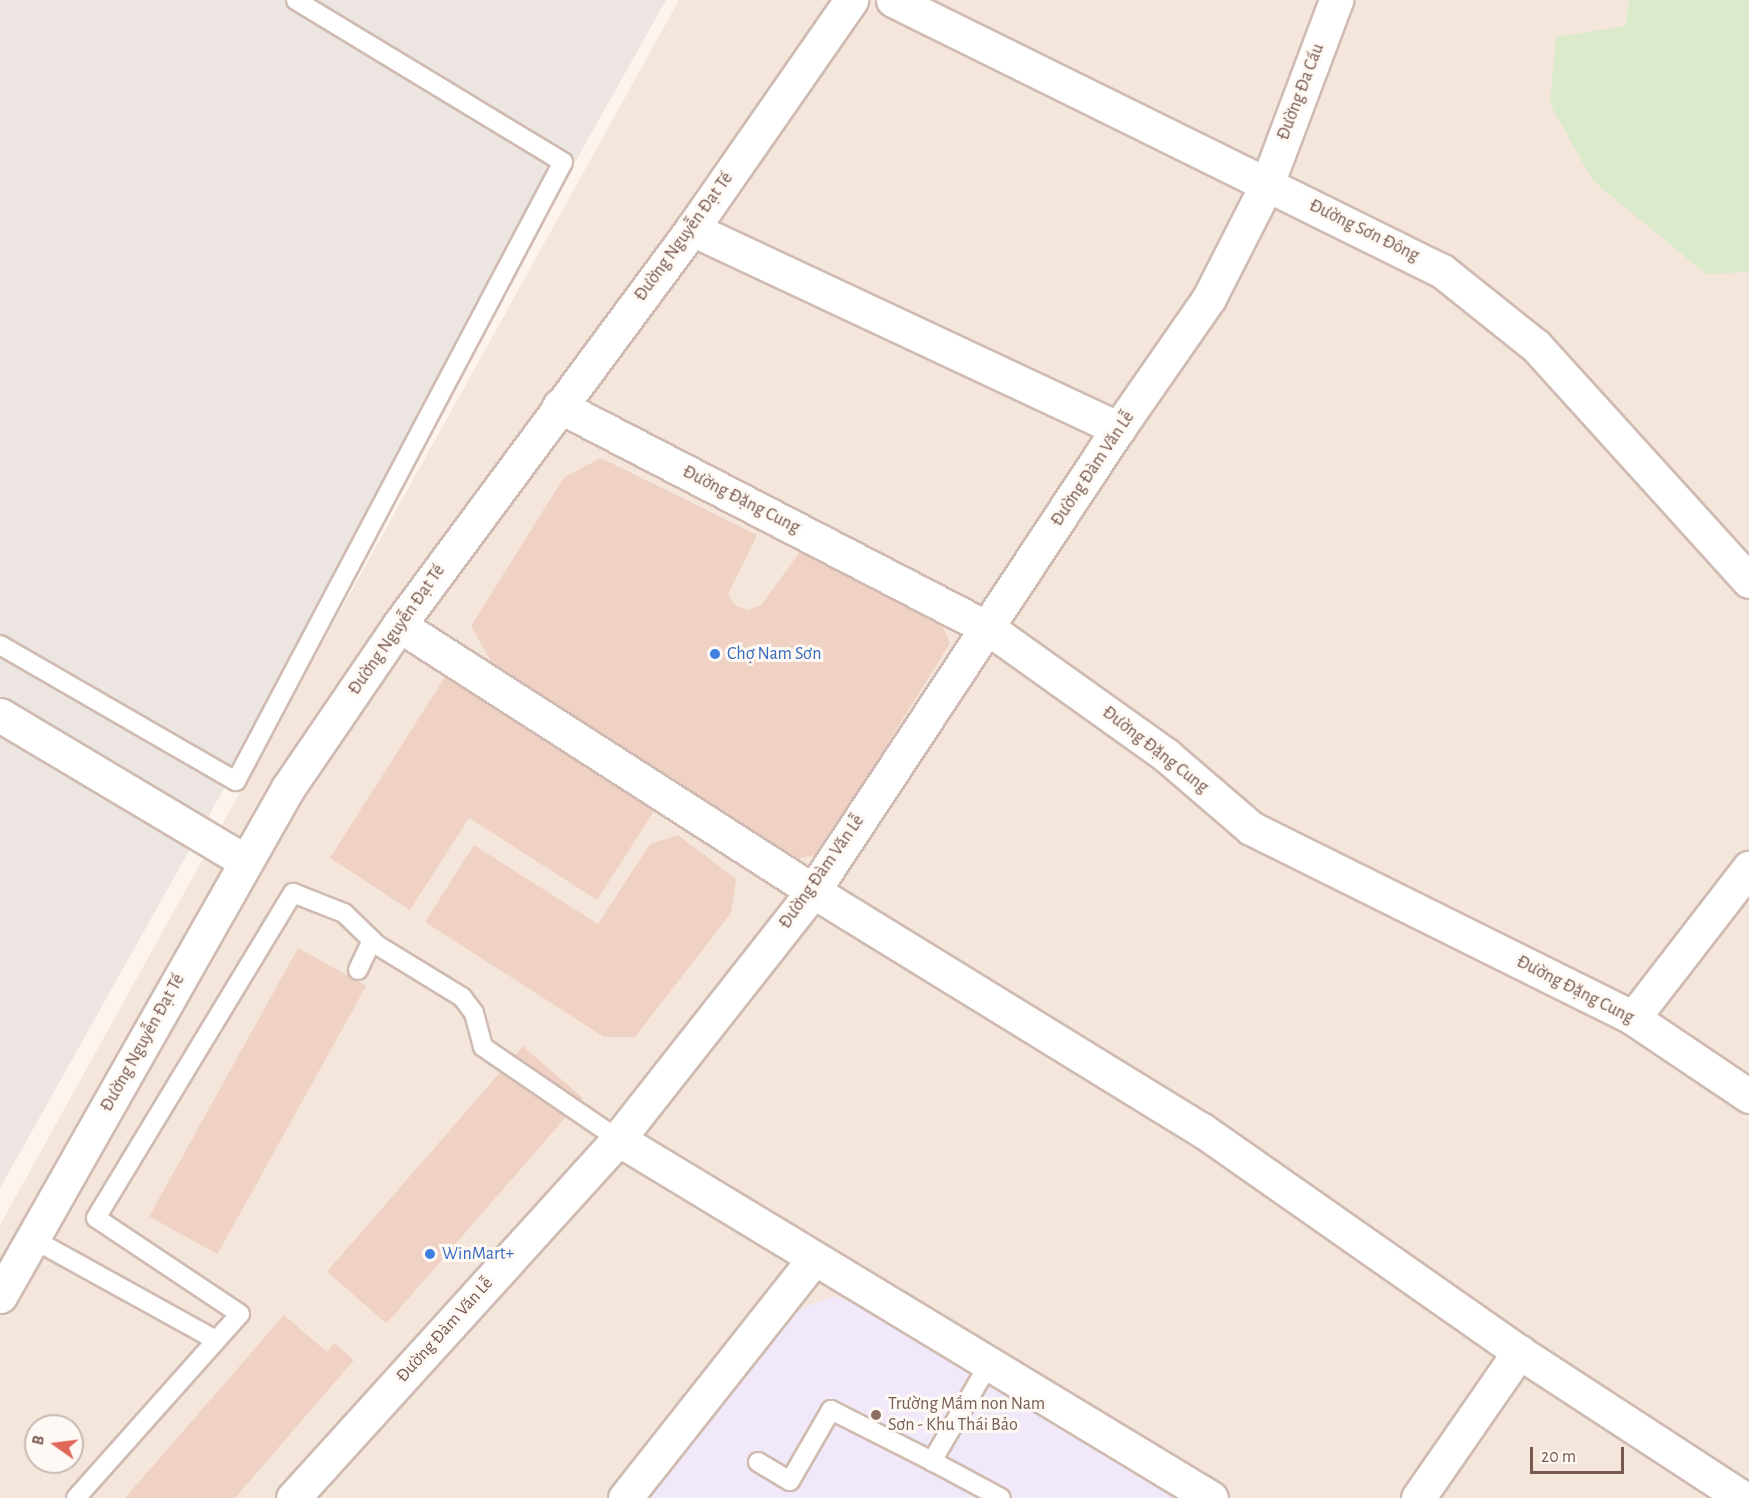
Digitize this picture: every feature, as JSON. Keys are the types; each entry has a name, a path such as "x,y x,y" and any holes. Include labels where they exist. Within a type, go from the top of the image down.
{"street":[{"name":"Đường Nguyễn Đạt Tế","path":"0,1296 288,788 399,625 692,229 850,0"},
{"name":"Đường Sơn Đông","path":"893,0 1442,272 1515,326 1749,581"},
{"name":"Đường Đa Cấu","path":"1267,184 1336,0"},
{"name":"Đường Đàm Văn Lễ","path":"293,1498 618,1138 813,891 1118,429 1209,298 1267,184"},
{"path":"692,229 1118,429"},
{"name":"Đường Đặng Cung","path":"559,406 988,628 1166,754 1251,828 1633,1018 1749,1096"},
{"path":"399,625 813,891 1202,1130 1519,1352 1743,1498"},
{"path":"0,715 245,861"},
{"path":"1633,1018 1749,868"},
{"path":"618,1138 1211,1498"},
{"path":"625,1498 814,1259"},
{"path":"1418,1498 1519,1352"}],"lane":[{"path":"0,645 236,781 563,162 296,0"},
{"path":"76,1498 240,1314 96,1218 293,892 345,913 372,940 462,997 474,1013 483,1047 618,1138"},
{"path":"358,970 372,940"},
{"path":"33,1239 216,1340"},
{"path":"932,1461 989,1364"},
{"path":"758,1462 790,1481 831,1410 1001,1498"}],"shaded area":[{"path":"0,0 666,0 0,1188"},
{"path":"679,0 1629,0 1625,26 1749,272 1749,1498 0,1498 0,1225"},
{"name":"Trường Mầm non Nam Sơn - Khu Thái Bảo","path":"834,1296 862,1307 1188,1498 638,1498 774,1332 794,1311"}],"green space":[{"path":"1629,0 1749,0 1749,272 1706,274 1593,181 1550,104 1556,37 1625,26"}],"building":[{"name":"Chợ Nam Sơn","path":"601,458 757,535 728,594 735,605 747,610 761,605 799,553 938,615 950,643 819,854 789,861 493,665 471,626 564,477"},
{"path":"445,677 654,811 597,900 469,818 410,910 330,858"},
{"path":"678,835 736,879 731,913 635,1037 604,1037 425,922 474,845 598,924 650,844"},
{"path":"298,948 366,986 217,1254 149,1217"},
{"path":"523,1046 583,1098 386,1323 327,1272"},
{"path":"284,1315 327,1352 334,1343 354,1360 235,1498 125,1498"}],"place":[{"name":"Chợ Nam Sơn","path":"715,654"},
{"name":"WinMart+","path":"430,1254"},
{"name":"Trường Mầm non Nam Sơn - Khu Thái Bảo","path":"876,1415"}]}
